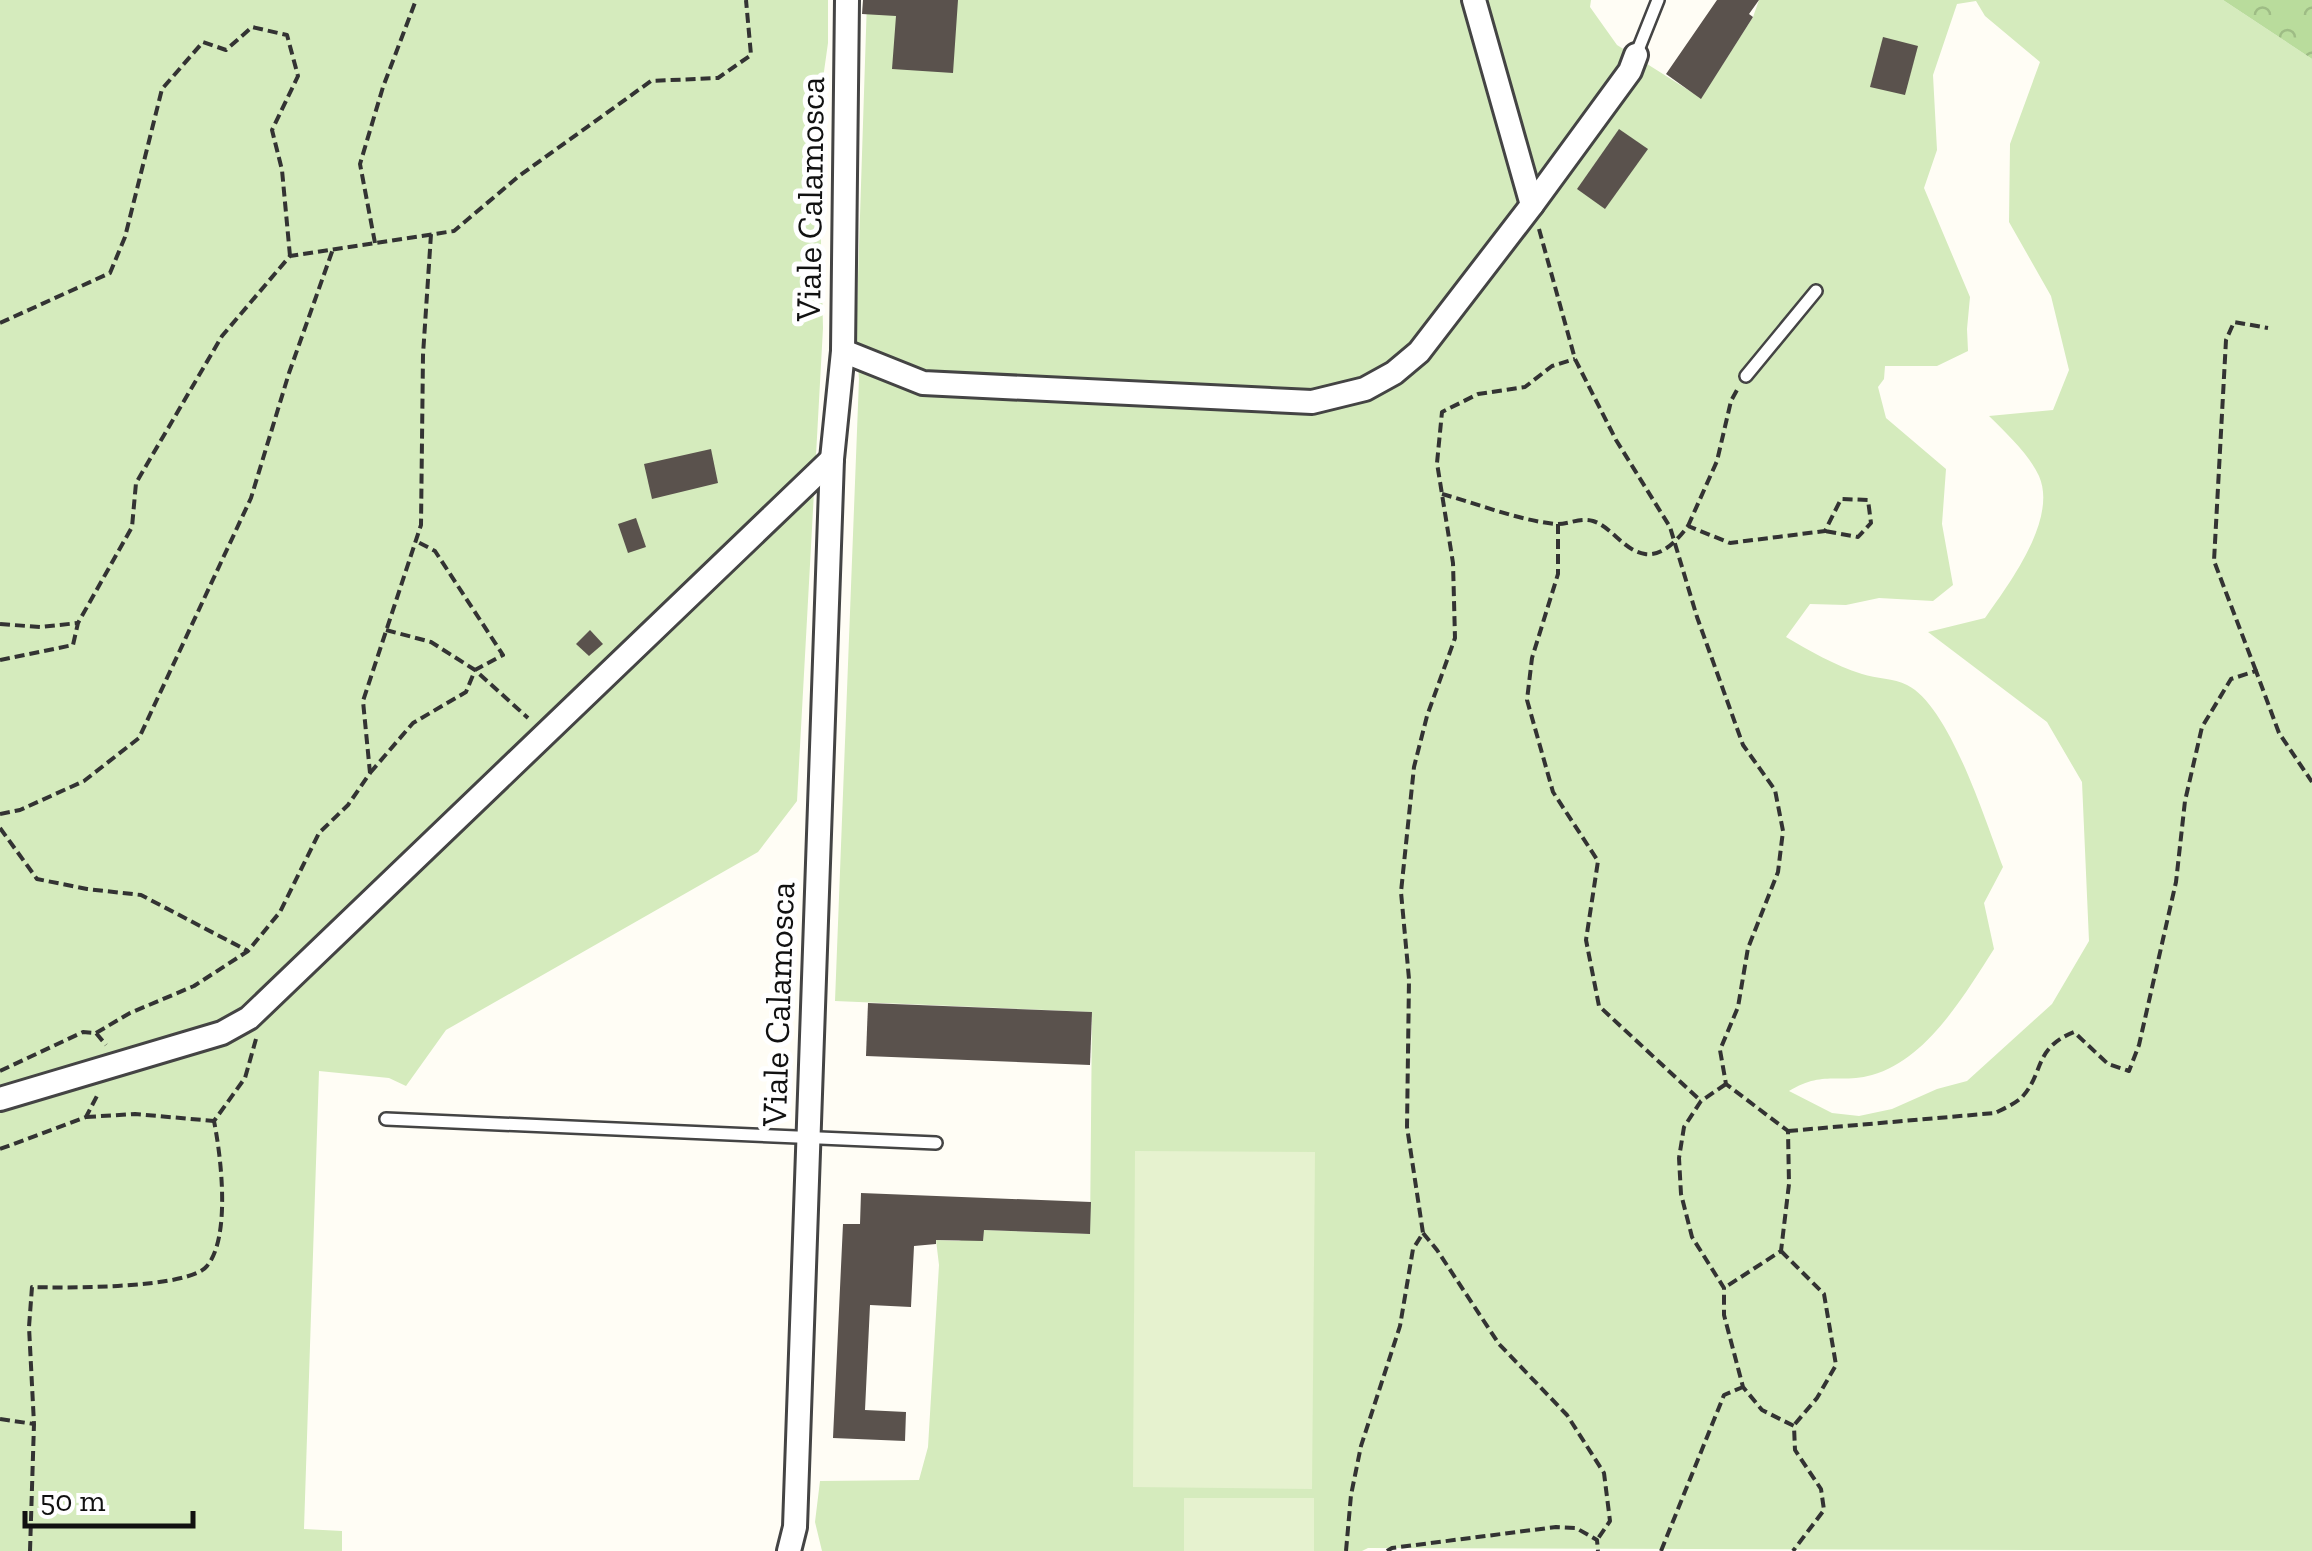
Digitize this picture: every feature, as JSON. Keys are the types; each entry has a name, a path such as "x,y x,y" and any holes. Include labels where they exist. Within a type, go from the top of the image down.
{"street":[{"name":"Viale Calamosca","path":"789,1551 795,1527 832,459 843,351 847,0"},
{"path":"1474,0 1532,206"},
{"path":"843,351 923,383 1312,402 1365,389 1394,373 1419,352 1532,206 1630,71 1636,55"},
{"path":"0,1099 222,1032 264,1006 832,459"}],"lane":[{"path":"1636,55 1658,0"},
{"path":"1746,376 1816,290"},
{"path":"386,1119 936,1143"}],"path":[{"path":"375,243 360,164 383,86 416,0"},
{"path":"0,660 73,645 78,623 132,526 136,483 222,336 290,256 454,231 519,176 651,82 718,78 751,56 746,0"},
{"path":"0,322 110,273 126,237 162,89 203,42 226,50 252,27 288,35 298,76 272,130 282,170 290,256"},
{"path":"1532,206 1575,359 1616,440 1676,542 1696,617 1742,746 1774,790 1783,832 1778,872 1748,948 1738,1007 1720,1050 1726,1084 1788,1132 1994,1114 2023,1097 2038,1064 2058,1038 2074,1032 2108,1064 2129,1071 2139,1045 2176,882 2185,801 2202,727 2231,678 2256,670"},
{"path":"370,773 362,701 421,524 423,355 432,234"},
{"path":"0,814 20,810 84,781 139,738 251,498 333,249"},
{"path":"2268,328 2234,322 2226,340 2214,561 2278,733 2312,782"},
{"path":"1575,359 1552,366 1525,387 1478,394 1442,412 1437,463 1453,563 1455,638 1427,716 1414,767 1402,892 1408,979 1407,1127 1423,1233 1499,1344 1567,1415 1604,1473 1610,1521 1596,1540 1598,1551"},
{"path":"1442,494 1558,524 1580,519 1598,522 1625,544 1645,554 1658,552 1676,542 1688,526 1717,460 1730,401 1746,376"},
{"path":"1688,526 1730,542 1825,531 1858,537 1871,523 1868,500 1841,499 1825,531"},
{"path":"1558,524 1558,574 1532,658 1526,700 1553,792 1598,861 1586,940 1599,1006 1701,1100"},
{"path":"0,1070 83,1032 96,1033 130,1013 194,986 248,950 280,912 319,833 348,804 370,773 413,724 466,692 476,670 503,655 435,551 416,540"},
{"path":"0,624 40,627 78,623"},
{"path":"386,630 431,642 476,670 529,718 551,728"},
{"path":"0,828 37,879 88,890 141,895 248,950"},
{"path":"30,1551 34,1424 29,1327 32,1287 185,1279 207,1268 221,1234 214,1121 244,1078 264,1006"},
{"path":"86,1117 113,1066 108,1048 96,1033"},
{"path":"1726,1084 1701,1100 1684,1127 1679,1158 1681,1194 1692,1237 1724,1288 1724,1315 1744,1387 1762,1410 1794,1426"},
{"path":"0,1149 86,1117 135,1114 214,1121"},
{"path":"1781,1251 1789,1184 1788,1132"},
{"path":"1346,1551 1360,1446 1400,1326 1413,1249 1423,1233"},
{"path":"1724,1288 1781,1251"},
{"path":"1781,1251 1824,1294 1836,1366 1794,1426 1795,1450 1821,1489 1824,1510 1792,1551"},
{"path":"1661,1551 1724,1396 1744,1387"},
{"path":"0,1419 34,1424"},
{"path":"1387,1551 1556,1527 1576,1528 1596,1540"}],"green space":[{"path":"0,0 828,0 828,43 818,114 823,328 797,801 758,852 446,1030 406,1086 389,1078 319,1071 304,1529 342,1531 342,1551 0,1551"},
{"path":"867,0 1591,0 1590,7 1617,45 1701,98 1753,17 1759,0 2223,0 2312,59 2312,1551 1368,1548 822,1551 815,1522 820,1481 919,1480 928,1447 939,1265 936,1240 959,1241 984,1230 1090,1234 1092,1012 835,1001 859,379 856,340","holes":["1976,1 1985,16 2040,62 2010,144 2009,222 2051,296 2069,370 2053,410 1989,416 2023,452 2039,476 2042,512 2028,550 1985,618 1928,632 2047,722 2082,782 2089,941 2052,1004 1967,1081 1892,1109 1859,1116 1832,1113 1789,1091 1822,1079 1872,1075 1910,1055 1943,1023 1994,949 1984,903 2003,867 1965,767 1938,716 1907,685 1867,676 1786,637 1810,604 1846,605 1879,598 1933,601 1953,585 1942,524 1946,469 1886,418 1878,387 1884,379 1885,366 1937,366 1968,351 1970,297 1924,188 1937,150 1933,75 1957,4"]},
{"path":"2223,0 2312,0 2312,59"},
{"path":"1135,1151 1315,1152 1312,1489 1133,1487"},
{"path":"1184,1498 1314,1498 1314,1551 1184,1551"}],"building":[{"path":"863,0 958,0 953,73 892,69 896,16 862,14"},
{"path":"1717,0 1759,0 1749,14 1753,17 1701,99 1666,74"},
{"path":"1883,37 1918,46 1905,95 1870,87"},
{"path":"1619,129 1648,149 1605,209 1577,189"},
{"path":"711,449 718,483 652,499 644,464"},
{"path":"636,518 646,547 628,553 618,524"},
{"path":"590,630 603,644 589,656 576,644"},
{"path":"868,1003 1092,1012 1090,1065 866,1056"},
{"path":"861,1193 1091,1202 1090,1234 984,1230 983,1241 936,1240 936,1244 914,1246 911,1307 870,1305 865,1410 906,1412 905,1441 833,1438 843,1224 860,1224"}]}
